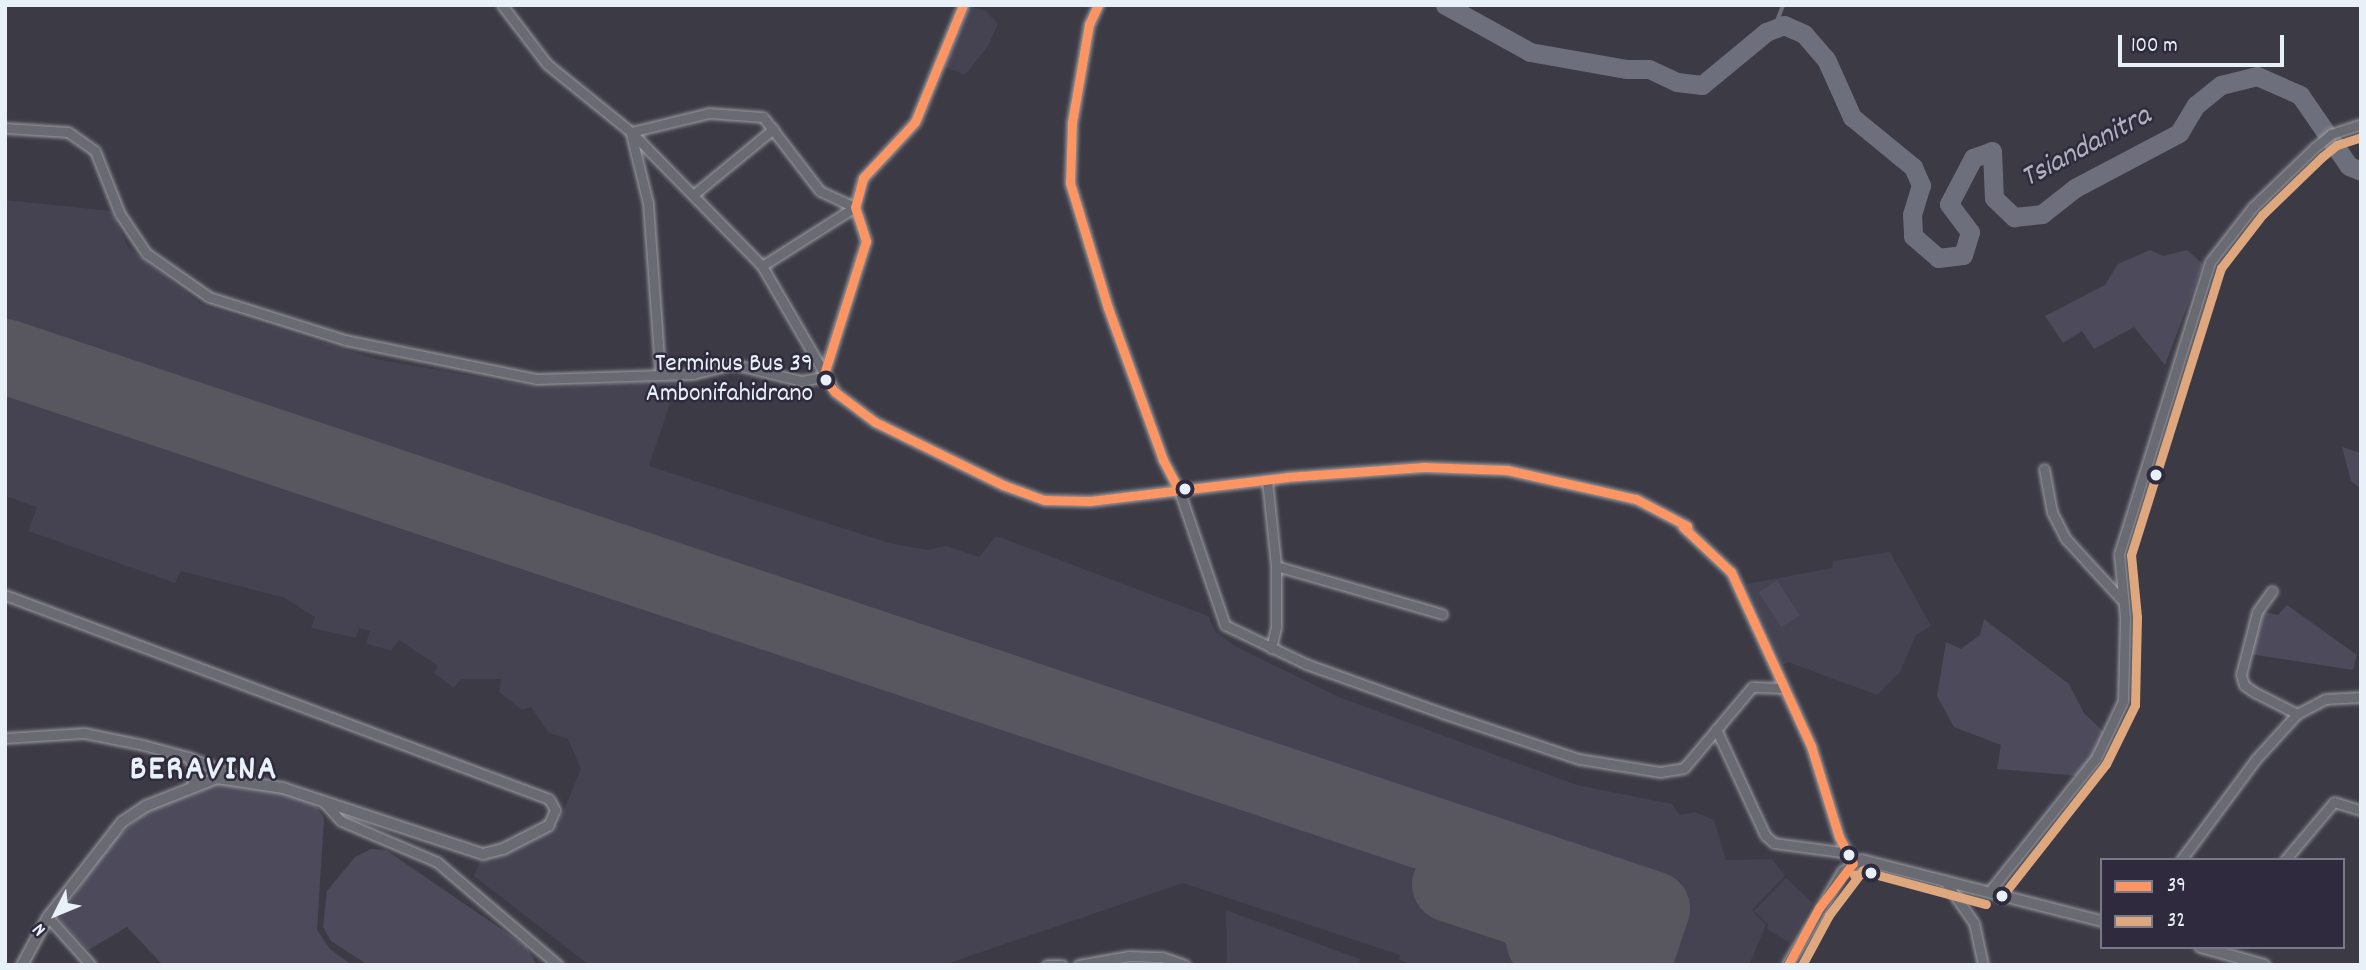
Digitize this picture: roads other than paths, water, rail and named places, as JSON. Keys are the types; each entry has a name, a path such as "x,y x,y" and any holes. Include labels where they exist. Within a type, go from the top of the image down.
{"street":[{"path":"502,5 547,64 631,132 762,266 823,377 875,422 1003,485 1044,499 1090,500 1267,480 1424,467 1507,470 1636,499 1687,526 1683,527 1731,572 1811,746 1850,858"},
{"path":"823,377 866,241 855,207 863,178 915,122 963,5"},
{"path":"1098,5 1089,24 1072,122 1070,183 1108,309 1163,460 1179,490 1225,625 1330,673 1579,759 1660,772 1684,768 1752,687 1784,688"},
{"path":"631,132 709,113 762,117 820,191 855,207"},
{"path":"1989,892 2096,758 2123,701 2125,617 2120,598 2119,554 2210,262 2253,207 2314,148 2331,134 2361,124"},
{"path":"5,128 68,132 95,151 120,214 146,253 209,297 345,340 536,379 660,372 693,374 733,364 801,381 823,377"},
{"path":"693,195 773,130"},
{"path":"631,132 648,203 660,372"},
{"path":"762,266 855,207"},
{"path":"2044,469 2052,512 2066,538 2120,598"},
{"path":"1267,480 1276,566 1276,627 1271,648"},
{"path":"1276,566 1442,614"},
{"path":"2272,591 2258,612 2241,675 2244,685 2254,692 2297,714"},
{"path":"5,595 549,799 555,810 548,826 503,849 483,854 322,799 240,778 188,757 84,733 5,738"},
{"path":"2182,858 2256,759 2297,714 2325,699 2356,696"},
{"path":"1716,729 1765,835 1774,843 1871,861 2100,920"},
{"path":"188,757 194,768 192,786"},
{"path":"22,965 48,916 122,821 192,786 217,778 240,778"},
{"path":"322,799 341,821 437,862 558,965"},
{"path":"2287,858 2334,802 2361,810"},
{"path":"1788,965 1850,858"},
{"path":"1944,880 1974,923 1983,965"},
{"path":"48,916 91,965"},
{"path":"2217,949 2265,965"},
{"path":"1078,965 1129,956 1162,957 1185,965"},
{"path":"1047,965 1062,965"}],"waterway":[{"name":"Tsiandanitra","path":"1445,5 1530,52 1626,69 1649,69 1677,82 1702,85 1766,32 1784,25 1804,34 1826,59 1852,117 1913,167 1921,185 1912,214 1913,236 1938,258 1963,255 1970,232 1949,204 1973,158 1992,151 1994,198 2014,217 2042,214 2075,188 2179,133 2196,105 2221,85 2257,76 2300,95 2349,166 2361,171"},
{"path":"1774,29 1783,5"}],"place":[{"name":"Terminus Bus 39 Ambonifahidrano","path":"826,380"}],"district":[{"name":"BERAVINA","path":"204,771"}]}
